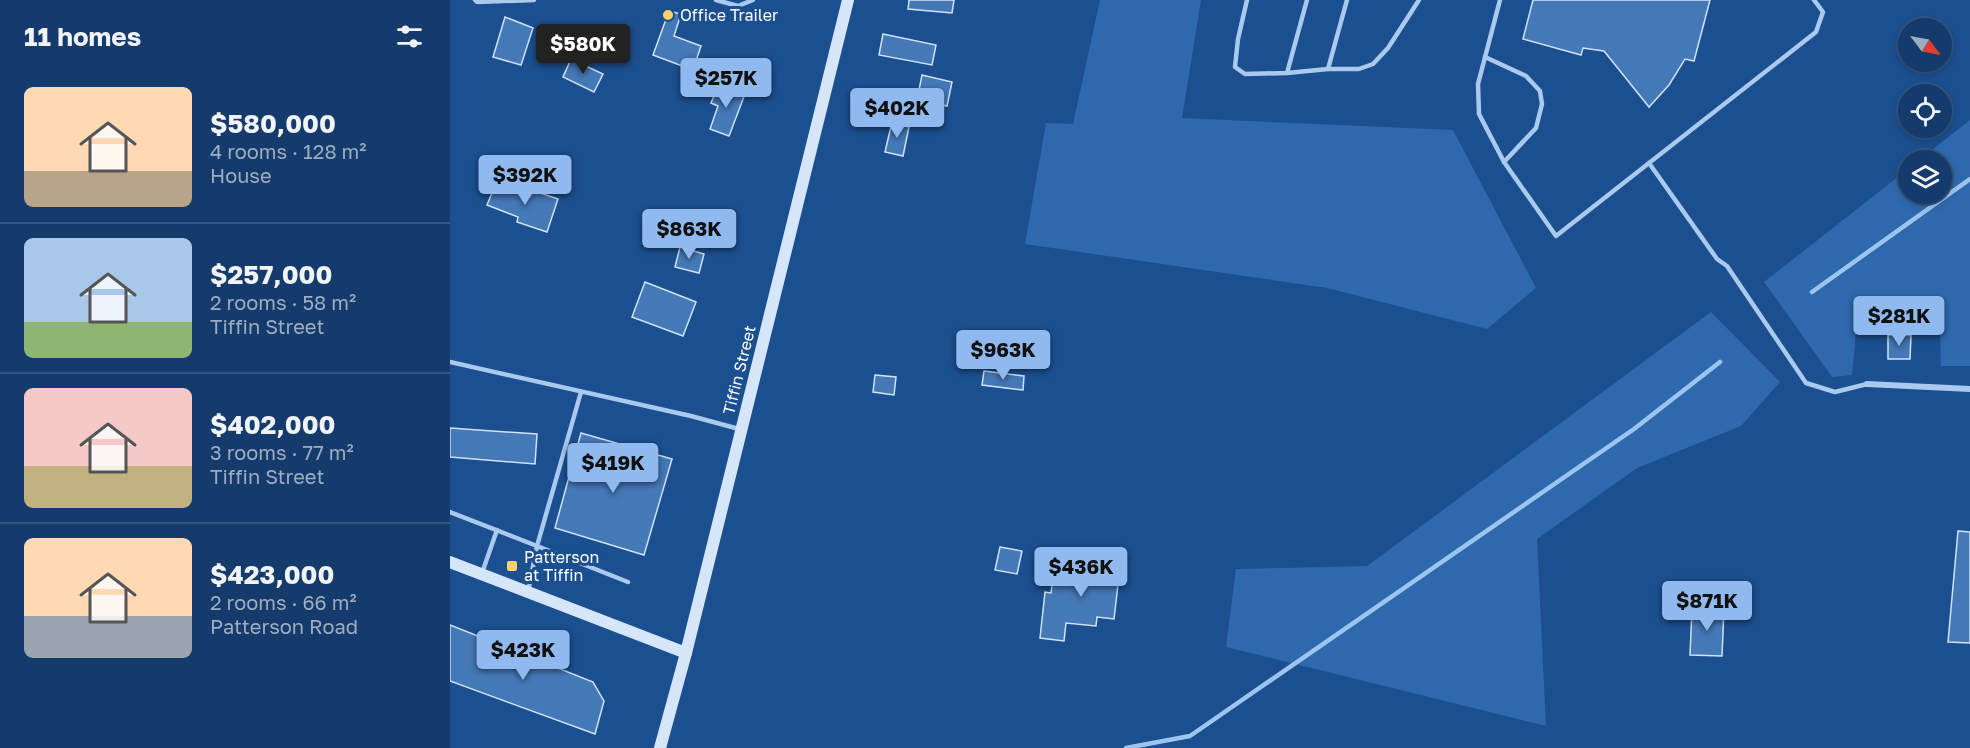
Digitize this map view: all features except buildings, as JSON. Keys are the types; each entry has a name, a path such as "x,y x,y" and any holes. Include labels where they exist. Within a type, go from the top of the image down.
{"street":[{"name":"Tiffin Street","path":"660,748 686,653 848,0"},
{"path":"1866,384 1970,388"},
{"path":"450,562 686,653"}],"lane":[{"path":"475,0 477,2 534,0"},
{"path":"716,0 738,6 753,0"},
{"path":"1248,0 1238,39 1235,67 1245,74 1359,69 1373,64 1388,48 1419,0"},
{"path":"1287,73 1307,0"},
{"path":"1328,69 1347,0"},
{"path":"1500,0 1478,84 1479,114 1504,162 1546,225 1556,236 1816,32 1823,12 1814,0"},
{"path":"1485,57 1526,76 1539,91 1542,104 1536,128 1504,162"},
{"path":"1649,163 1717,259 1727,266 1806,383 1835,392 1866,384"},
{"path":"450,362 691,416 742,430"},
{"path":"528,592 537,546 581,392"},
{"path":"450,512 628,582"},
{"path":"482,574 497,531"}],"shaded area":[{"path":"1100,0 1201,0 1182,118 1453,130 1536,288 1487,329 1327,288 1025,244 1046,123 1073,124"},
{"path":"1970,120 1970,366 1941,366 1939,296 1859,300 1852,375 1832,377 1764,282 1898,177 1898,204 1952,204 1952,150 1932,150 1947,138 1952,138 1952,134"},
{"path":"1711,312 1780,382 1741,426 1637,468 1537,539 1546,726 1226,647 1236,569 1367,566"}],"waterway":[{"path":"1812,292 1970,179"},
{"path":"1126,748 1190,736 1634,429 1720,362"}],"place":[{"name":"Office Trailer","path":"668,15"},
{"name":"Patterson at Tiffin","path":"512,566"}]}
